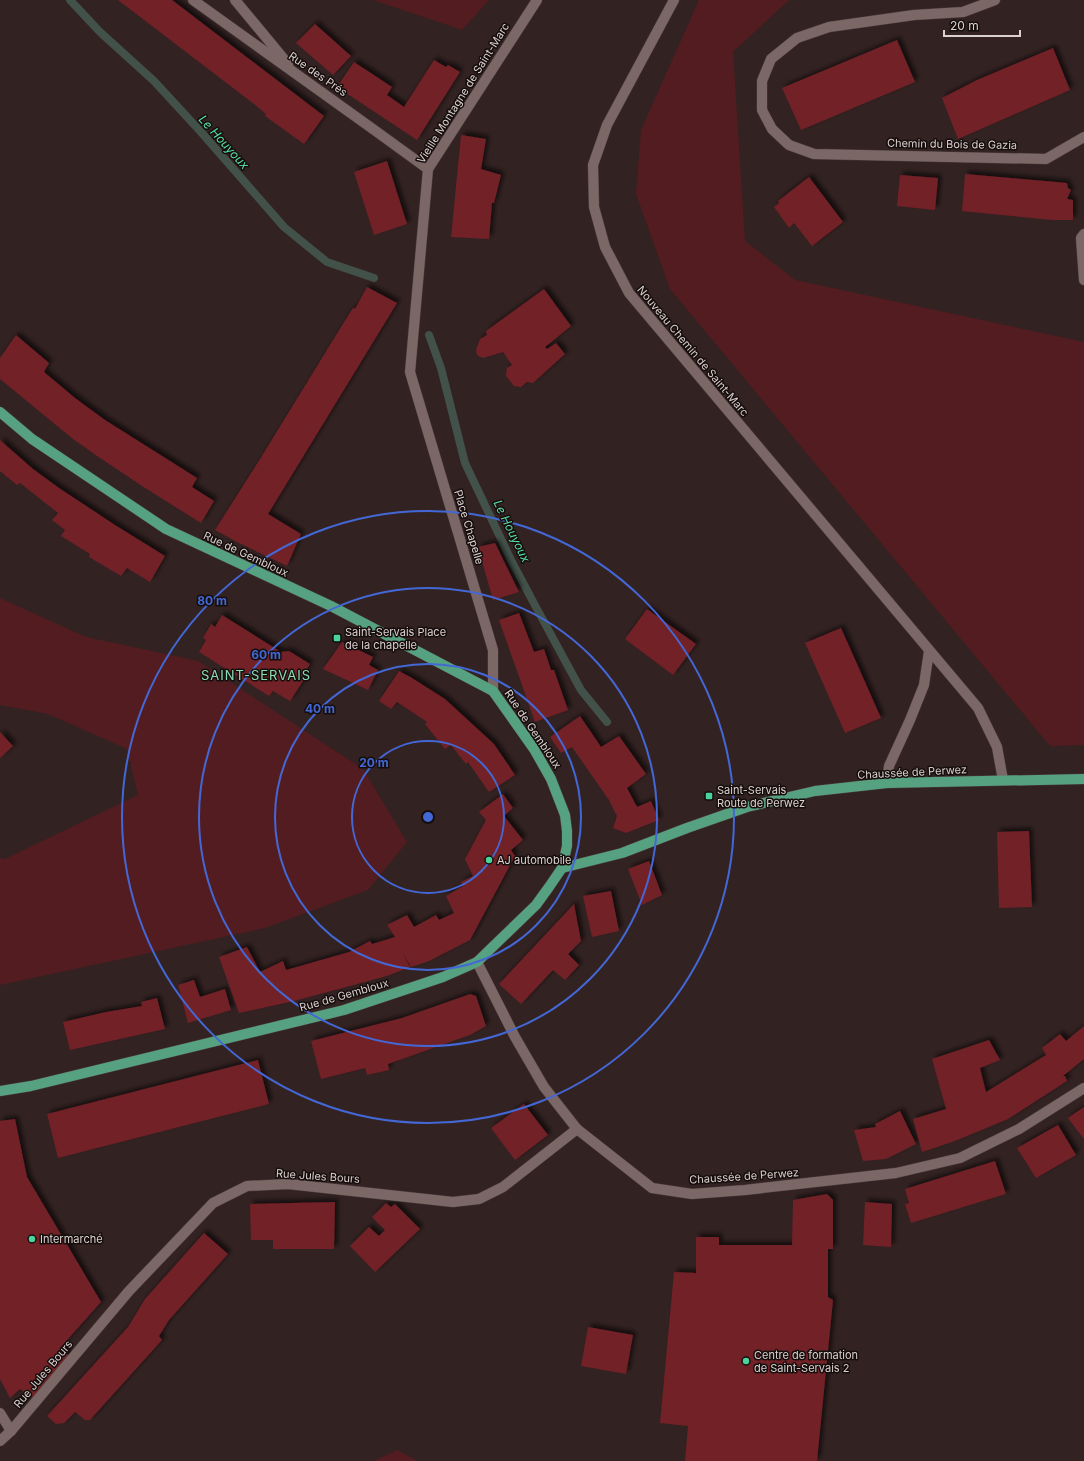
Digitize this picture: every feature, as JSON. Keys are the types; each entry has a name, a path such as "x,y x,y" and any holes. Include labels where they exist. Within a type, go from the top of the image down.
{"main road":[{"name":"Rue de Gembloux","path":"0,412 32,439 166,529 331,606 493,691 534,749 551,779 565,815 567,831 567,846 562,868 536,905 477,962 443,978 344,1010 32,1086 0,1091"},
{"name":"Chaussée de Perwez","path":"562,868 622,853 747,807 815,791 887,783 1084,779"}],"street":[{"name":"Rue des Prés","path":"193,0 297,75 319,88 428,169"},
{"path":"235,0 297,75"},
{"name":"Vieille Montagne de Saint-Marc","path":"410,372 428,169 537,0"},
{"name":"Nouveau Chemin de Saint-Marc","path":"674,0 607,125 593,165 594,207 605,247 629,293 978,708 997,747 1003,780"},
{"name":"Chemin du Bois de Gazia","path":"995,0 963,12 914,15 829,27 796,38 771,59 762,81 762,110 772,129 789,145 814,154 1046,158 1084,137"},
{"path":"1084,234 1081,238 1084,280"},
{"name":"Place Chapelle","path":"410,372 493,650 493,691"},
{"path":"887,783 889,766 924,685 929,651"},
{"name":"Chaussée de Perwez","path":"477,962 515,1037 544,1087 577,1129 652,1188 692,1194 745,1190 896,1173 960,1158 1019,1129 1084,1088"},
{"name":"Rue Jules Bours","path":"0,1441 11,1431 130,1291 213,1203 247,1186 288,1184 452,1202 479,1199 503,1187 577,1129"},
{"path":"0,1413 11,1431"}],"shaded area":[{"path":"373,0 489,0 462,30"},
{"path":"699,0 789,0 733,52 745,241 795,280 1084,342 1084,745 1050,746 670,289 636,194 641,130"},
{"path":"0,598 86,637 198,661 363,769 407,842 368,890 265,928 0,985 0,858 5,859 138,795 127,749 48,714 0,705"},
{"path":"397,1450 418,1461 374,1461"}],"building":[{"path":"118,0 172,0 324,116 304,144 265,116 266,114 254,104"},
{"path":"315,24 351,56 333,75 296,43"},
{"path":"897,40 915,82 801,130 782,88"},
{"path":"1053,48 1070,90 958,139 942,98 977,80"},
{"path":"434,60 446,67 448,65 460,72 417,140 337,87 354,62 392,87 387,95 404,107"},
{"path":"461,135 486,139 481,169 501,175 494,203 492,203 489,239 451,237"},
{"path":"387,161 407,224 374,235 354,172"},
{"path":"965,174 1067,183 1068,188 1071,190 1067,199 1073,200 1073,220 1052,220 962,211"},
{"path":"900,175 938,178 935,210 897,206"},
{"path":"809,177 843,222 812,246 794,223 789,228 774,207 779,203 778,201"},
{"path":"367,287 397,303 268,514 301,534 287,566 215,530 353,308 355,309"},
{"path":"544,289 571,326 545,347 547,349 556,343 565,354 533,383 527,382 521,387 514,386 506,376 507,368 512,365 503,352 483,358 477,355 476,350 480,339 487,335 486,331"},
{"path":"16,335 49,363 44,372 75,398 105,420 197,478 192,487 214,501 201,523 142,486 73,439 0,379 0,358"},
{"path":"0,440 33,469 59,488 165,556 150,582 127,568 121,576 89,557 90,554 61,536 65,530 52,520 58,513 20,483 17,485 0,471"},
{"path":"495,543 519,592 493,600 478,547"},
{"path":"647,609 696,644 673,675 625,639"},
{"path":"519,613 534,652 544,649 551,670 554,670 568,710 535,722 499,620"},
{"path":"222,615 281,652 289,651 310,664 303,676 305,678 290,701 273,691 269,696 199,652 206,640 203,638 211,624 215,627"},
{"path":"841,628 881,718 845,733 805,643"},
{"path":"342,642 373,657 369,665 378,670 368,690 323,669"},
{"path":"399,671 445,699 494,744 515,775 489,792 468,762 466,764 451,745 445,749 425,724 427,722 397,702 391,709 379,701"},
{"path":"580,716 601,747 619,736 646,774 627,788 637,807 651,801 659,820 626,833 613,828 617,816 609,800 572,747 561,753 550,737"},
{"path":"0,732 13,746 0,758"},
{"path":"503,794 513,808 504,816 523,840 511,850 515,856 470,940 429,961 411,967 403,953 410,967 387,976 294,1001 239,1013 219,957 247,947 260,972 283,961 286,970 349,952 370,941 372,944 395,937 387,925 407,915 414,927 436,915 439,920 454,913 446,896 463,886 461,882 473,876 465,859 486,820 479,812"},
{"path":"1029,831 1032,907 999,908 997,832"},
{"path":"649,861 662,895 642,905 628,869"},
{"path":"611,891 619,931 592,937 583,896"},
{"path":"574,904 581,941 568,954 579,965 565,980 553,970 521,1004 499,984"},
{"path":"194,980 200,997 225,989 231,1010 188,1023 178,985"},
{"path":"470,994 476,996 486,1026 470,1035 388,1064 389,1070 367,1075 365,1068 321,1079 311,1041 402,1018"},
{"path":"157,998 165,1029 70,1050 63,1022 106,1012 142,1006 141,1002"},
{"path":"1084,1026 1084,1059 1063,1076 1065,1076 1067,1081 1008,1119 955,1141 922,1152 913,1119 946,1109 932,1059 989,1040 1000,1060 980,1068 986,1092 1046,1055 1042,1048 1060,1034 1066,1041"},
{"path":"258,1060 269,1104 58,1158 47,1114"},
{"path":"524,1104 548,1135 515,1160 491,1128"},
{"path":"1084,1107 1084,1139 1068,1118"},
{"path":"900,1111 916,1144 886,1159 863,1161 854,1130 876,1127 875,1124"},
{"name":"Intermarché","path":"15,1119 27,1177 101,1302 60,1348 70,1356 33,1398 20,1389 10,1398 0,1379 0,1121"},
{"path":"1058,1125 1076,1155 1036,1178 1017,1148"},
{"path":"995,1161 1006,1194 911,1223 905,1204 909,1203 905,1189"},
{"name":"Centre de formation de Saint-Servais 2","path":"827,1194 833,1200 833,1249 828,1249 828,1297 833,1300 817,1461 685,1461 688,1426 660,1423 674,1272 696,1273 696,1237 719,1237 719,1245 792,1245 793,1200"},
{"path":"335,1202 334,1249 273,1249 273,1240 251,1240 250,1204"},
{"path":"865,1202 892,1204 891,1247 863,1245"},
{"path":"386,1203 391,1207 395,1204 420,1229 375,1272 350,1246 369,1227 379,1236 385,1230 372,1217"},
{"path":"204,1233 228,1254 169,1320 159,1336 162,1340 90,1420 85,1420 75,1412 64,1423 56,1424 47,1416 128,1327 145,1299"},
{"path":"588,1327 633,1335 626,1374 581,1366"}],"waterway":[{"name":"Le Houyoux","path":"70,0 100,32 154,81 284,227 327,262 374,278"},
{"name":"Le Houyoux","path":"429,335 441,368 465,463 511,560 581,690 607,722"}],"place":[{"name":"Saint-Servais Place de la chapelle","path":"337,638"},
{"name":"Saint-Servais Route de Perwez","path":"709,796"},
{"name":"AJ automobile","path":"489,860"},
{"name":"Intermarché","path":"32,1239"},
{"name":"Centre de formation de Saint-Servais 2","path":"746,1361"}],"district":[{"name":"SAINT-SERVAIS","path":"256,675"}]}
